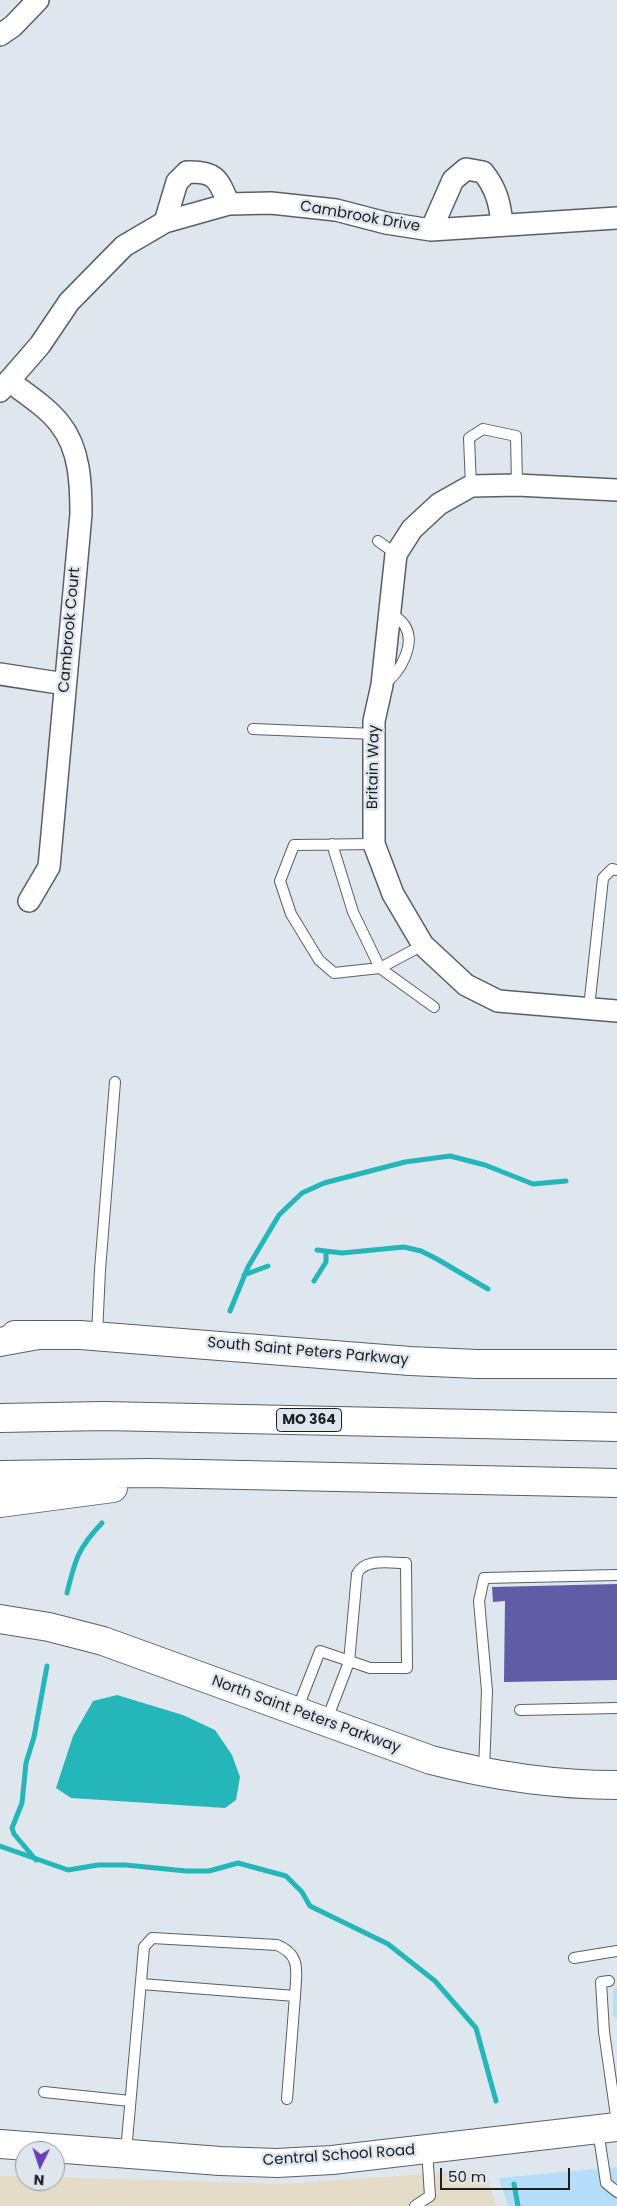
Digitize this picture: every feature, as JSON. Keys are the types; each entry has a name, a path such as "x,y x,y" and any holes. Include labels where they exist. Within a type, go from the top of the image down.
{"main road":[{"name":"South Saint Peters Parkway","path":"0,1335 97,1336 410,1361 477,1364 617,1364"},
{"path":"0,1342 38,1335"},
{"name":"MO 364","path":"0,1418 114,1416 617,1428"},
{"path":"0,1475 122,1473 617,1483"},
{"path":"0,1503 231,1475"},
{"name":"North Saint Peters Parkway","path":"0,1619 49,1627 104,1641 396,1749 483,1773 554,1783 617,1785"},
{"name":"Central School Road","path":"0,2144 220,2162 277,2163 427,2149 610,2126"}],"street":[{"path":"0,35 37,4 38,0"},
{"name":"Cambrook Drive","path":"431,230 453,180 466,169 483,172 492,183 497,194 502,224"},
{"path":"166,222 177,182 187,172 205,172 215,177 228,204"},
{"name":"Cambrook Drive","path":"4,386 40,345 69,302 124,246 166,222 228,204 271,203 336,210 386,223 431,230 617,218"},
{"name":"Cambrook Court","path":"4,386 61,424 72,448 81,478 81,514 49,867 29,901"},
{"name":"Britain Way","path":"617,490 518,485 471,486 439,504 425,516 412,529 396,554 382,685 374,721 374,844 393,894 423,945 466,986 498,1001 617,1011"},
{"path":"0,674 65,684"}],"lane":[{"path":"471,486 469,438 483,429 516,436 518,485"},
{"path":"378,542 396,554"},
{"path":"253,729 374,734"},
{"path":"332,844 353,912 380,968 434,1007"},
{"path":"374,844 294,845 280,881 291,914 319,960 334,973 380,968 423,945"},
{"path":"588,1008 603,878 612,869 617,870"},
{"path":"97,1336 100,1270 115,1082"},
{"path":"296,1712 320,1651 349,1662 370,1668 408,1668 406,1563 366,1564 360,1568 357,1574 349,1662 326,1723"},
{"path":"483,1773 487,1691 479,1601 484,1578 617,1575"},
{"path":"520,1710 617,1708"},
{"path":"126,2153 144,1947 152,1938 277,1945 289,1950 296,1962 287,2099"},
{"path":"574,1958 617,1951"},
{"path":"609,1981 600,1982 610,2126 606,2183 617,2192"},
{"path":"141,1984 295,1996"},
{"path":"44,2092 130,2101"},
{"path":"414,2206 430,2196 427,2149"}],"shaded area":[{"path":"616,1987 617,2019 613,2016 613,1990"},
{"path":"617,2167 617,2206 508,2206 499,2178"},
{"path":"485,2170 496,2206 0,2206 0,2176 15,2176 15,2191 65,2191 65,2177 283,2184"}],"water":[{"path":"117,1695 183,1715 215,1730 232,1755 240,1777 236,1800 225,1808 71,1798 56,1788 73,1736 93,1701"}],"building":[{"path":"617,1584 617,1680 504,1682 505,1601 493,1602 492,1587"}],"waterway":[{"path":"230,1311 248,1267 279,1215 302,1193 324,1183 405,1162 450,1156 485,1165 533,1184 566,1181"},
{"path":"317,1250 342,1253 404,1247 421,1251 488,1289"},
{"path":"314,1281 326,1262 326,1253"},
{"path":"244,1275 268,1266"},
{"path":"67,1593 78,1555 82,1547 102,1523"},
{"path":"36,1860 14,1834 12,1828 22,1803 26,1763 34,1737 47,1666"},
{"path":"0,1846 68,1870 98,1865 126,1865 186,1871 209,1871 238,1863 286,1876 302,1892 310,1906 388,1944 435,1981 476,2028 496,2101"},
{"path":"514,2184 518,2206"}]}
